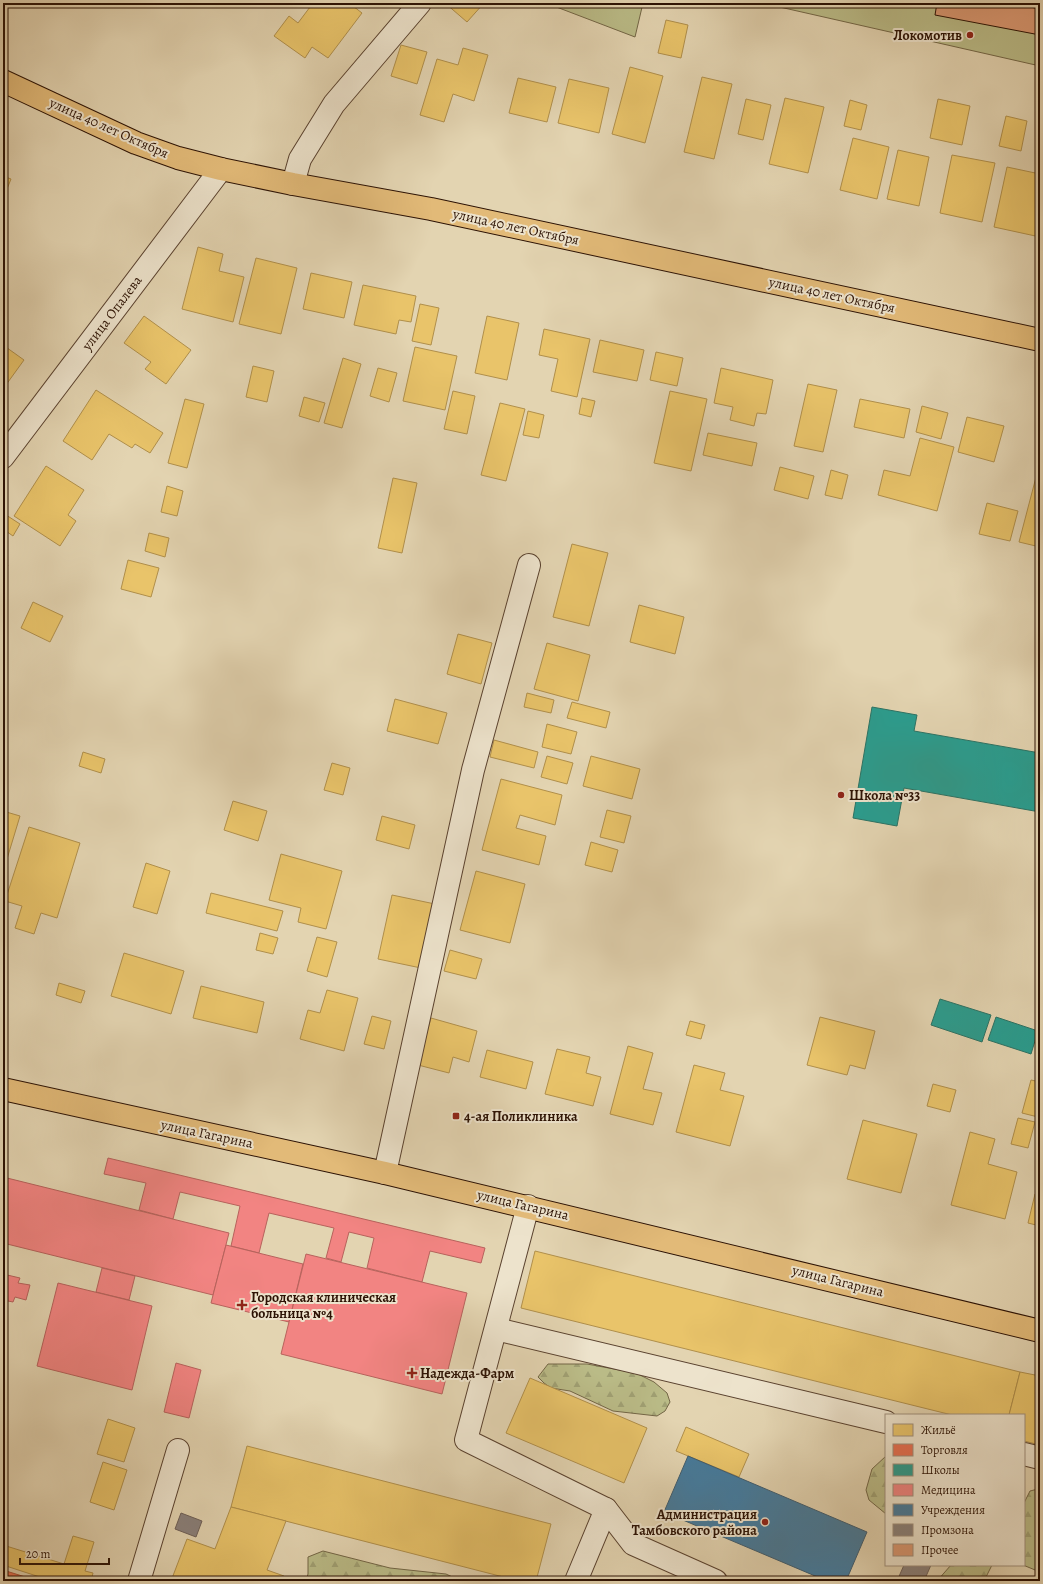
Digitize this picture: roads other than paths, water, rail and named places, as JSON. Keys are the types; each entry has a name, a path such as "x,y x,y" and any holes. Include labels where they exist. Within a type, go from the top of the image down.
{"main road":[{"name":"улица 40 лет Октября","path":"3,81 136,143 178,158 221,169 293,184 431,209 1040,340"},
{"name":"улица Гагарина","path":"3,1089 528,1206 1040,1331"}],"street":[{"path":"293,184 300,160 334,104 420,3"},
{"name":"улица Опалева","path":"3,457 221,169"},
{"path":"385,1173 473,770 529,565"},
{"path":"528,1206 466,1440 606,1509 633,1544 716,1581"},
{"path":"496,1329 885,1422"},
{"path":"139,1581 178,1450"},
{"path":"1025,1454 1040,1458"},
{"path":"576,1581 606,1509"}],"place":[{"name":"Локомотив","path":"970,35"},
{"name":"Школа №33","path":"841,795"},
{"name":"4-ая Поликлиника","path":"456,1116"},
{"name":"Городская клиническая больница №4","path":"242,1305"},
{"name":"Надежда-Фарм","path":"412,1373"},
{"name":"Администрация Тамбовского района","path":"765,1522"}]}
